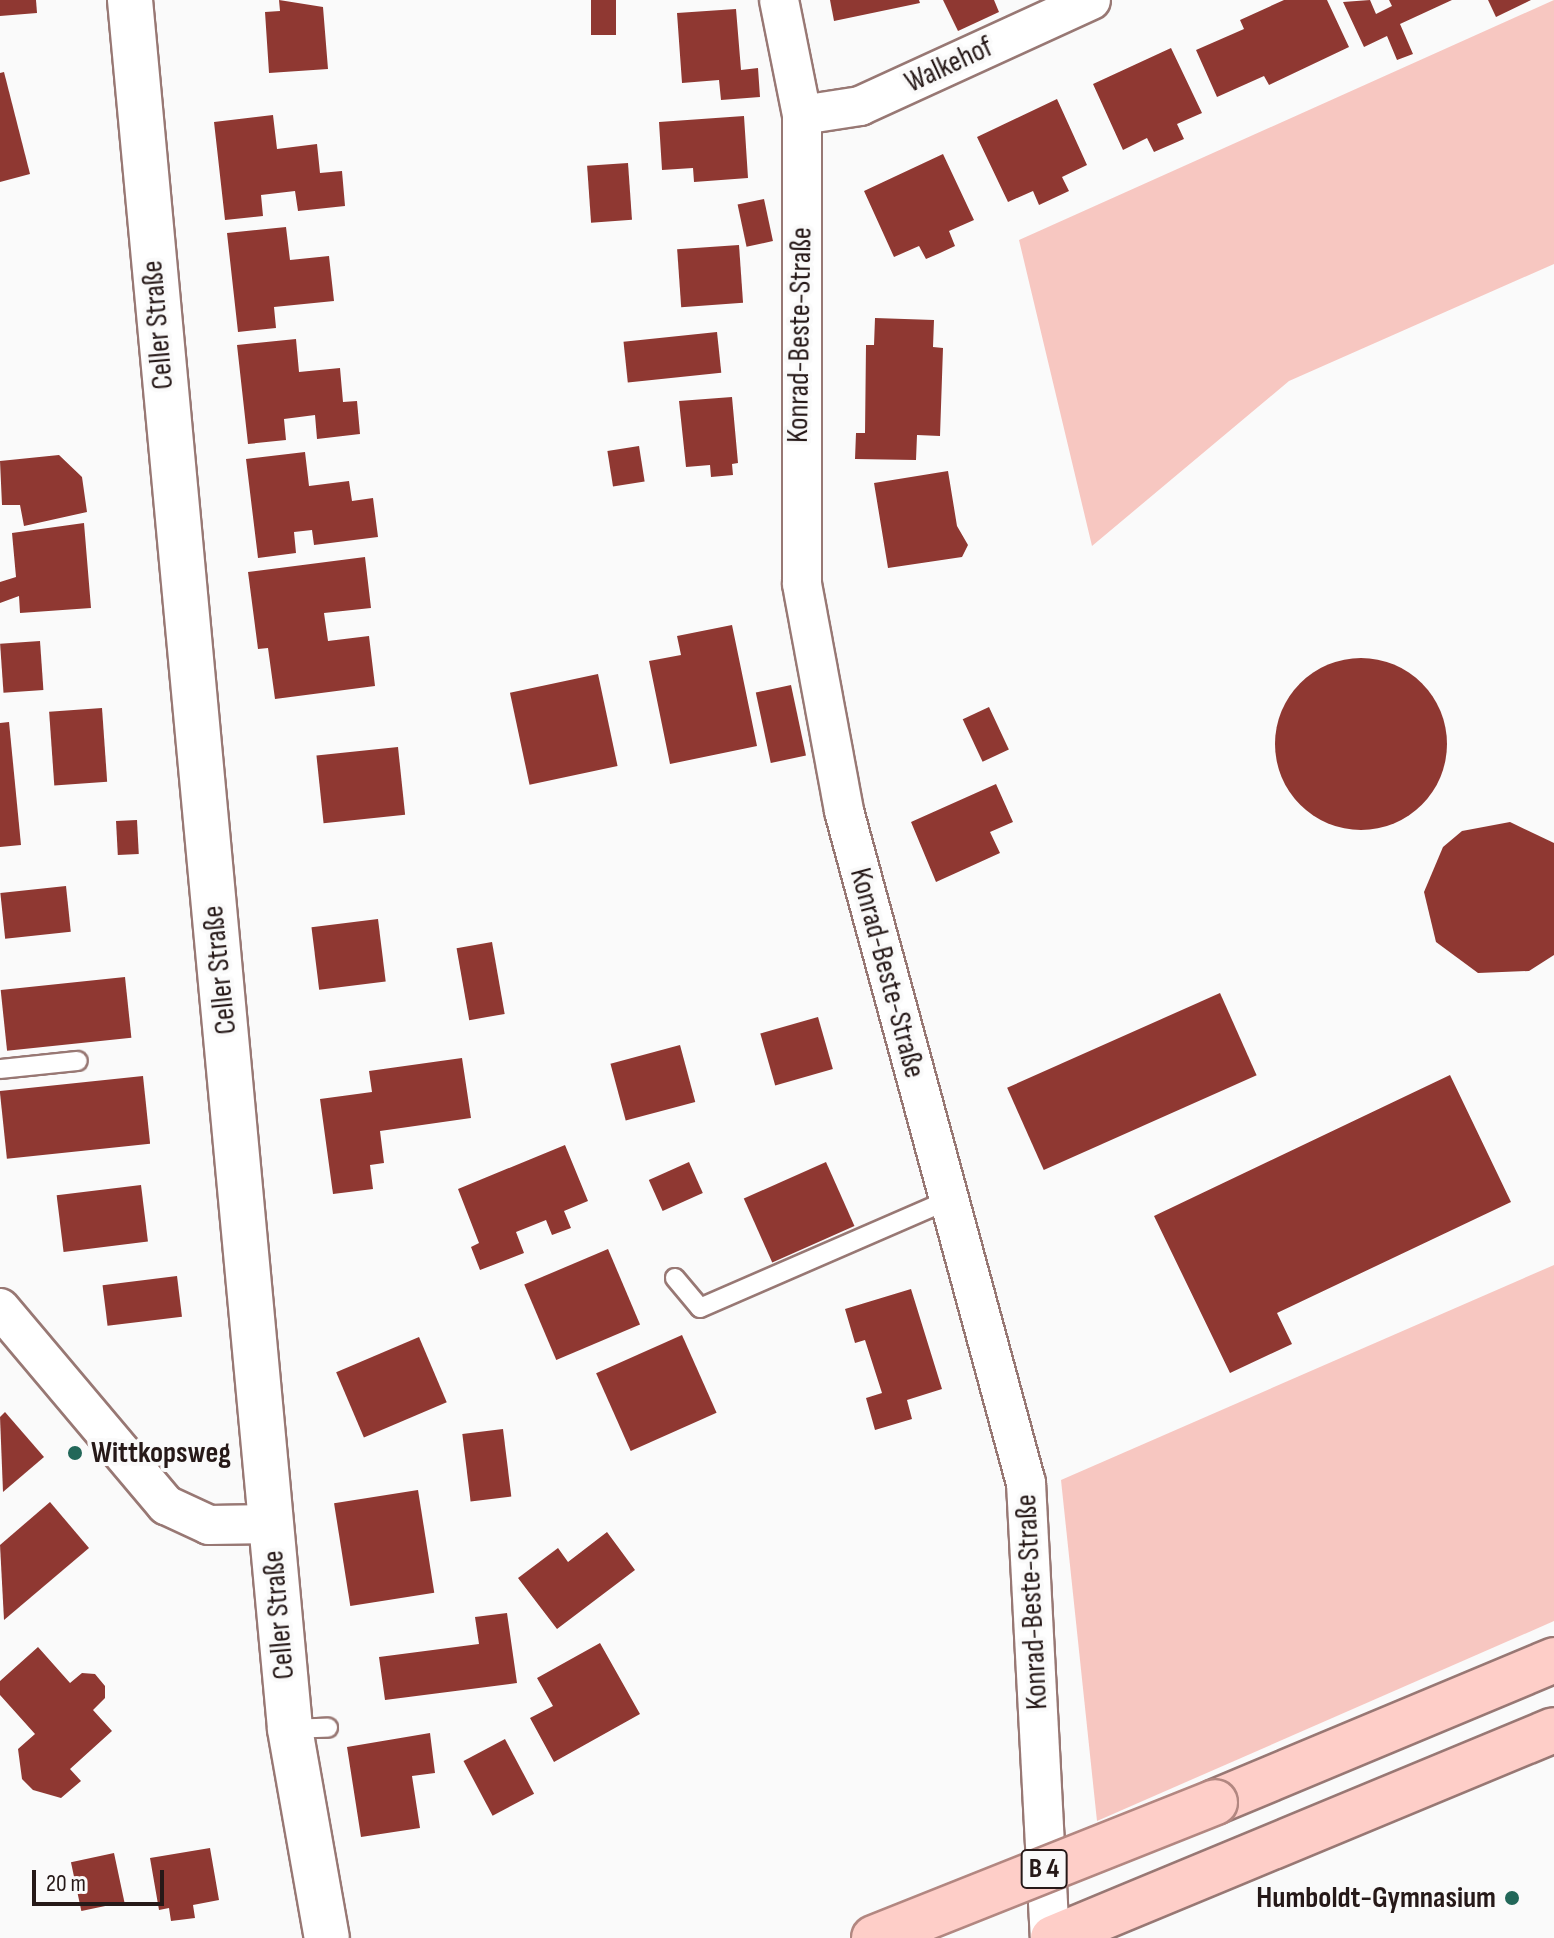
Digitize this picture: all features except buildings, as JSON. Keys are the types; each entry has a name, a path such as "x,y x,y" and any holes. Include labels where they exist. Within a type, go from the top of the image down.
{"highway":[{"name":"B 4","path":"874,1938 1215,1802 1554,1660"},
{"name":"B 4","path":"1052,1938 1240,1863 1554,1730"}],"street":[{"name":"Celler Straße","path":"130,0 271,1524 309,1728 327,1938"},
{"name":"Konrad-Beste-Straße","path":"779,0 802,115 802,584 844,811 1026,1483 1052,1938"},
{"name":"Walkehof","path":"802,115 860,106 1091,0"},
{"path":"0,1308 166,1505 209,1525 271,1524"}],"lane":[{"path":"0,1069 78,1061"},
{"path":"675,1278 700,1308 951,1199"}],"shaded area":[{"path":"1554,0 1554,264 1289,381 1092,546 1019,240"},
{"path":"1554,1265 1554,1621 1097,1821 1061,1480"}],"place":[{"name":"Wittkopsweg","path":"75,1453"},
{"name":"Humboldt-Gymnasium","path":"1512,1898"}]}
